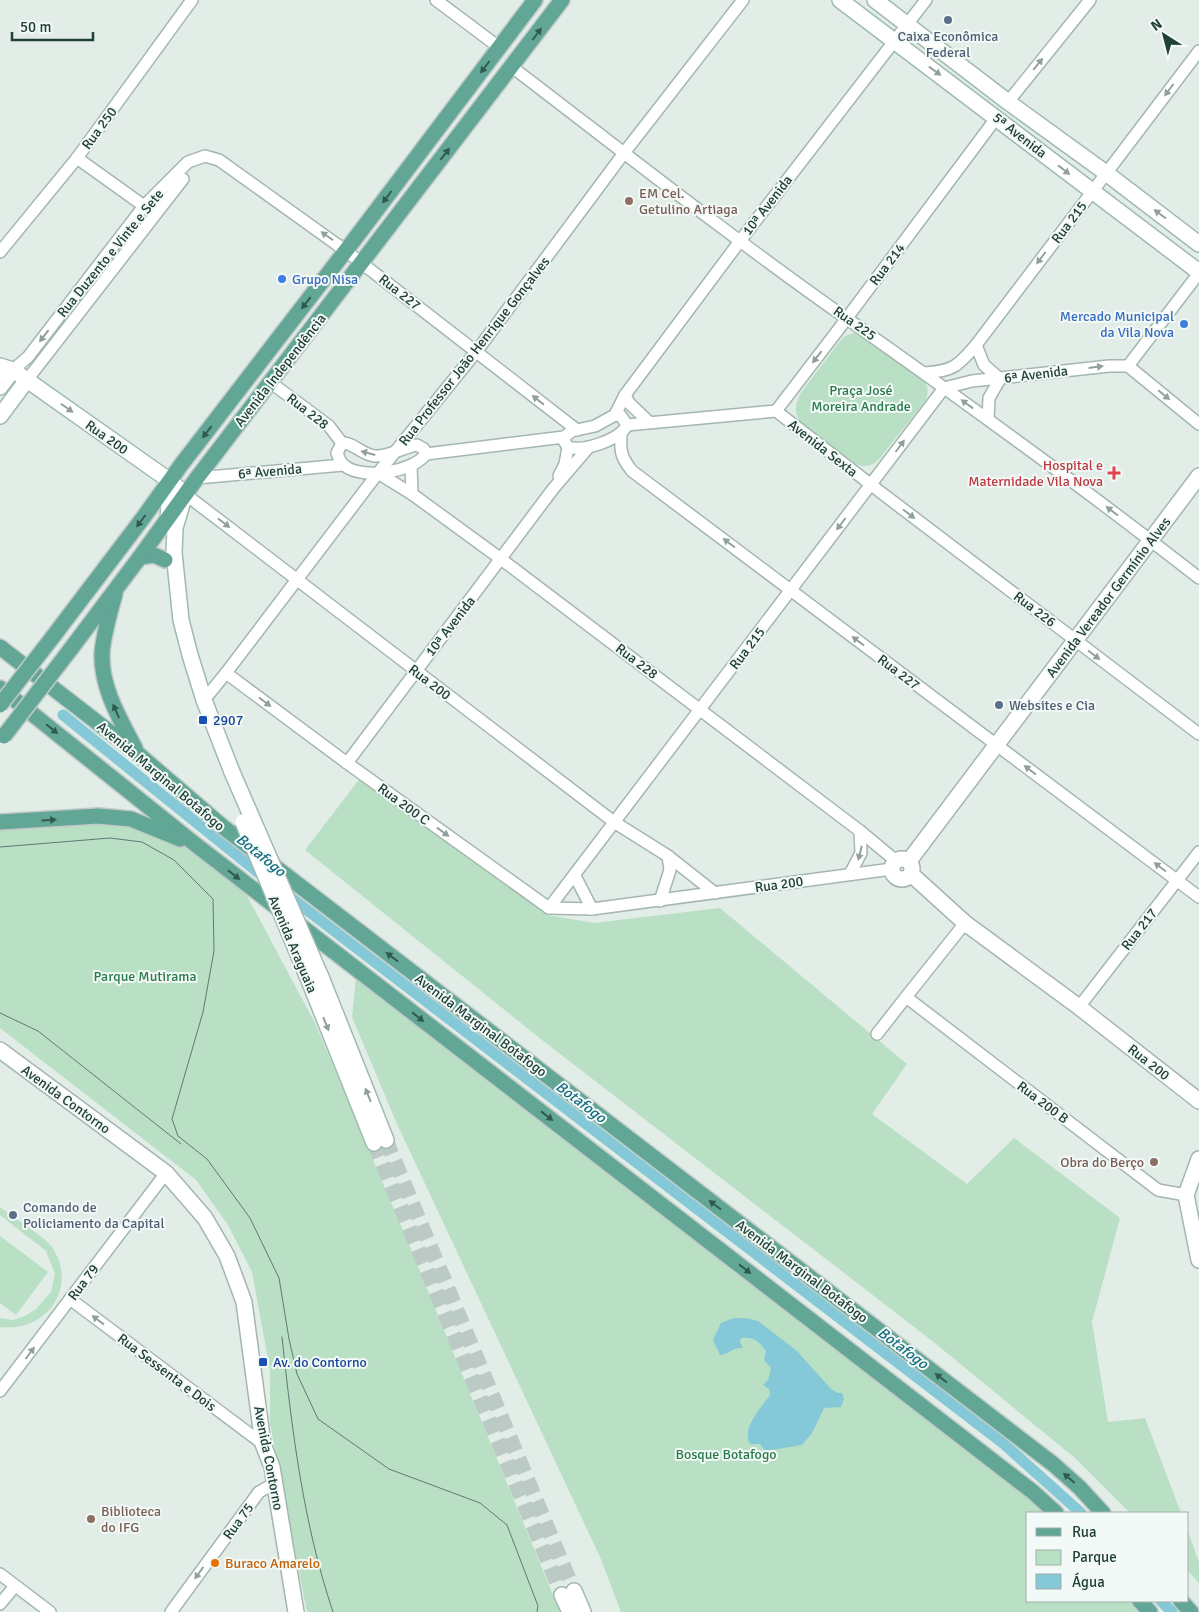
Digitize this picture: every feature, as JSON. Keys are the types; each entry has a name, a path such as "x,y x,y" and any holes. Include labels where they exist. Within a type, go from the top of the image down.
{"main road":[{"name":"Avenida Independência","path":"0,704 535,0"},
{"name":"Avenida Independência","path":"2,739 140,557 197,478 562,0"},
{"name":"5ª Avenida","path":"840,0 997,117 1092,192 1199,272"},
{"name":"5ª Avenida","path":"875,0 1199,244"},
{"path":"964,93 999,108 1008,102"},
{"path":"0,387 4,370"},
{"name":"Rua 200","path":"4,370 27,380 170,481 185,494"},
{"path":"0,416 27,380"},
{"name":"Avenida Vereador Germínio Alves","path":"902,866 1076,640 1199,476"},
{"name":"Avenida Araguaia","path":"170,481 166,560 175,627 185,669 380,1141"},
{"name":"Avenida Araguaia","path":"185,494 175,528 174,553 182,620 190,655 228,774"},
{"path":"140,557 154,556 166,560"},
{"path":"116,588 102,655 106,681 114,708 138,754"},
{"name":"Avenida Marginal Botafogo","path":"0,647 138,754 223,827 1054,1464 1079,1486 1102,1512"},
{"path":"0,688 196,845 1017,1480 1055,1512"},
{"path":"0,822 98,816 131,819 196,845"},
{"name":"Rua 200","path":"902,866 966,923 1079,1006 1199,1101"},
{"name":"Avenida Contorno","path":"0,1050 166,1173 205,1218 227,1256 244,1302 263,1444 272,1467 296,1612"},
{"path":"1199,1159 1186,1195 1199,1260"},
{"path":"570,1612 568,1593 583,1612"},
{"path":"1141,1602 1150,1612"},
{"path":"1182,1602 1191,1612"}],"street":[{"name":"Rua 250","path":"0,252 77,158 192,0"},
{"path":"436,0 500,48"},
{"name":"Rua Professor João Henrique Gonçalves","path":"204,700 378,473 476,352 624,153 742,0"},
{"name":"10ª Avenida","path":"615,415 625,395 740,241 926,0"},
{"path":"1008,102 1090,0"},
{"name":"Rua 215","path":"925,373 940,372 961,363 1199,51"},
{"name":"Rua 225","path":"512,67 740,241 988,419 1199,578"},
{"name":"Rua 214","path":"776,411 997,117"},
{"name":"Rua Duzento e Vinte e Sete","path":"4,370 28,357 144,206 188,162 205,156 219,160"},
{"path":"77,158 144,206"},
{"name":"Rua 227","path":"219,160 346,250 577,430"},
{"name":"Rua Duzento e Vinte e Sete","path":"27,380 184,179"},
{"path":"1199,272 1128,366 1199,424"},
{"path":"838,330 853,327 860,328"},
{"path":"976,345 984,365 1000,379 989,398 988,419"},
{"name":"6ª Avenida","path":"944,388 972,381 1109,366 1128,366"},
{"name":"Rua 228","path":"270,382 329,426 342,443"},
{"name":"Rua 215","path":"549,908 944,388"},
{"path":"625,395 629,403 649,422"},
{"name":"6ª Avenida","path":"197,478 343,465 353,470 378,473 411,465 421,460 426,454 566,442 580,449 588,448 624,430 649,422 776,411"},
{"name":"Avenida Sexta","path":"776,411 870,485"},
{"path":"615,415 621,416 624,430"},
{"name":"6ª Avenida","path":"566,442 577,430 595,426 615,415"},
{"name":"Rua 227","path":"624,430 620,450 624,460 632,470 1199,897"},
{"name":"10ª Avenida","path":"553,489 565,464 566,442"},
{"path":"342,443 337,453 343,465"},
{"name":"6ª Avenida","path":"342,443 349,443 357,450 372,455 384,455 417,445 424,449 426,454"},
{"name":"10ª Avenida","path":"347,763 553,489 588,448"},
{"path":"411,465 412,494"},
{"name":"Rua 228","path":"378,473 412,494 501,559 860,831 902,866"},
{"path":"857,474 879,473"},
{"name":"Rua 226","path":"870,485 1199,734"},
{"name":"Rua 200","path":"185,494 614,822 668,856 715,893 902,866"},
{"name":"Rua 200 C","path":"226,673 347,763 549,908"},
{"path":"850,874 861,853 860,831"},
{"name":"Rua 217","path":"1079,1006 1199,852"},
{"path":"660,901 670,870 668,856"},
{"path":"575,876 592,909"},
{"path":"549,908 592,909 715,893"},
{"path":"877,1034 966,923"},
{"name":"Rua 200 B","path":"906,997 1158,1190 1186,1195"},
{"name":"Rua 79","path":"0,1391 166,1173"},
{"name":"Rua Sessenta e Dois","path":"70,1299 263,1444"},
{"name":"Rua 75","path":"170,1612 259,1492 275,1483"},
{"path":"0,1574 50,1612"},
{"path":"0,1604 15,1586"}],"green space":[{"name":"Praça José Moreira Andrade","path":"857,332 921,378 928,390 926,400 879,459 867,466 853,463 800,422 796,411 800,394 840,341 845,336"},
{"path":"361,777 547,915 594,923 720,908 907,1064 872,1114 967,1184 1014,1138 1120,1218 1092,1322 1108,1422 1145,1418 1181,1512 1129,1512 1075,1458 931,1340 542,1040 305,850"},
{"name":"Parque Mutirama","path":"131,819 196,845 247,896 315,1023 405,1235 560,1612 307,1612 270,1424 270,1370 252,1272 228,1225 196,1180 0,1028 0,826"},
{"name":"Bosque Botafogo","path":"357,967 607,1152 939,1420 1045,1512 1026,1512 1026,1602 1133,1602 1143,1612 621,1612 600,1557 397,1124 352,1017"},
{"path":"0,1207 35,1232 52,1247 59,1262 62,1277 60,1291 44,1315 31,1323 17,1327 0,1327 0,1318 13,1320 25,1316 36,1309 51,1292 55,1274 46,1251 0,1215"},
{"path":"0,1236 48,1272 16,1315 0,1303"},
{"path":"1189,1535 1199,1562 1199,1583 1189,1572"}],"water":[{"path":"734,1318 758,1321 797,1351 831,1389 842,1393 844,1399 841,1407 824,1408 812,1433 802,1445 765,1451 760,1444 750,1444 748,1431 750,1425 770,1395 769,1389 763,1385 768,1380 771,1368 764,1360 766,1351 758,1342 749,1338 741,1338 740,1342 743,1348 720,1355 713,1340 721,1323"}],"waterway":[{"name":"Botafogo","path":"63,715 265,878"},
{"name":"Botafogo","path":"286,894 1004,1444 1080,1512"},
{"name":"Botafogo","path":"1162,1602 1172,1612"}],"tunnel":[{"path":"386,1140 574,1591"},
{"path":"374,1143 562,1595"}],"tram line":[{"path":"0,847 110,838 142,842 174,860 213,899 214,951 203,1012 172,1119 178,1136 207,1159 250,1218 279,1278 297,1374 318,1419 389,1469 480,1503 507,1525 538,1606 537,1612"},
{"path":"0,1013 38,1031 181,1144"},
{"path":"282,1337 290,1407 306,1510 333,1612"}],"place":[{"name":"Caixa Econômica Federal","path":"948,20"},
{"name":"EM Cel. Getulino Artiaga","path":"629,201"},
{"name":"Grupo Nisa","path":"282,279"},
{"name":"Mercado Municipal da Vila Nova","path":"1184,324"},
{"name":"Hospital e Maternidade Vila Nova","path":"1114,473"},
{"name":"Websites e Cia","path":"999,705"},
{"name":"2907","path":"203,720"},
{"name":"Obra do Berço","path":"1154,1162"},
{"name":"Comando de Policiamento da Capital","path":"13,1215"},
{"name":"Av. do Contorno","path":"263,1362"},
{"name":"Biblioteca do IFG","path":"91,1519"},
{"name":"Buraco Amarelo","path":"215,1563"}]}
